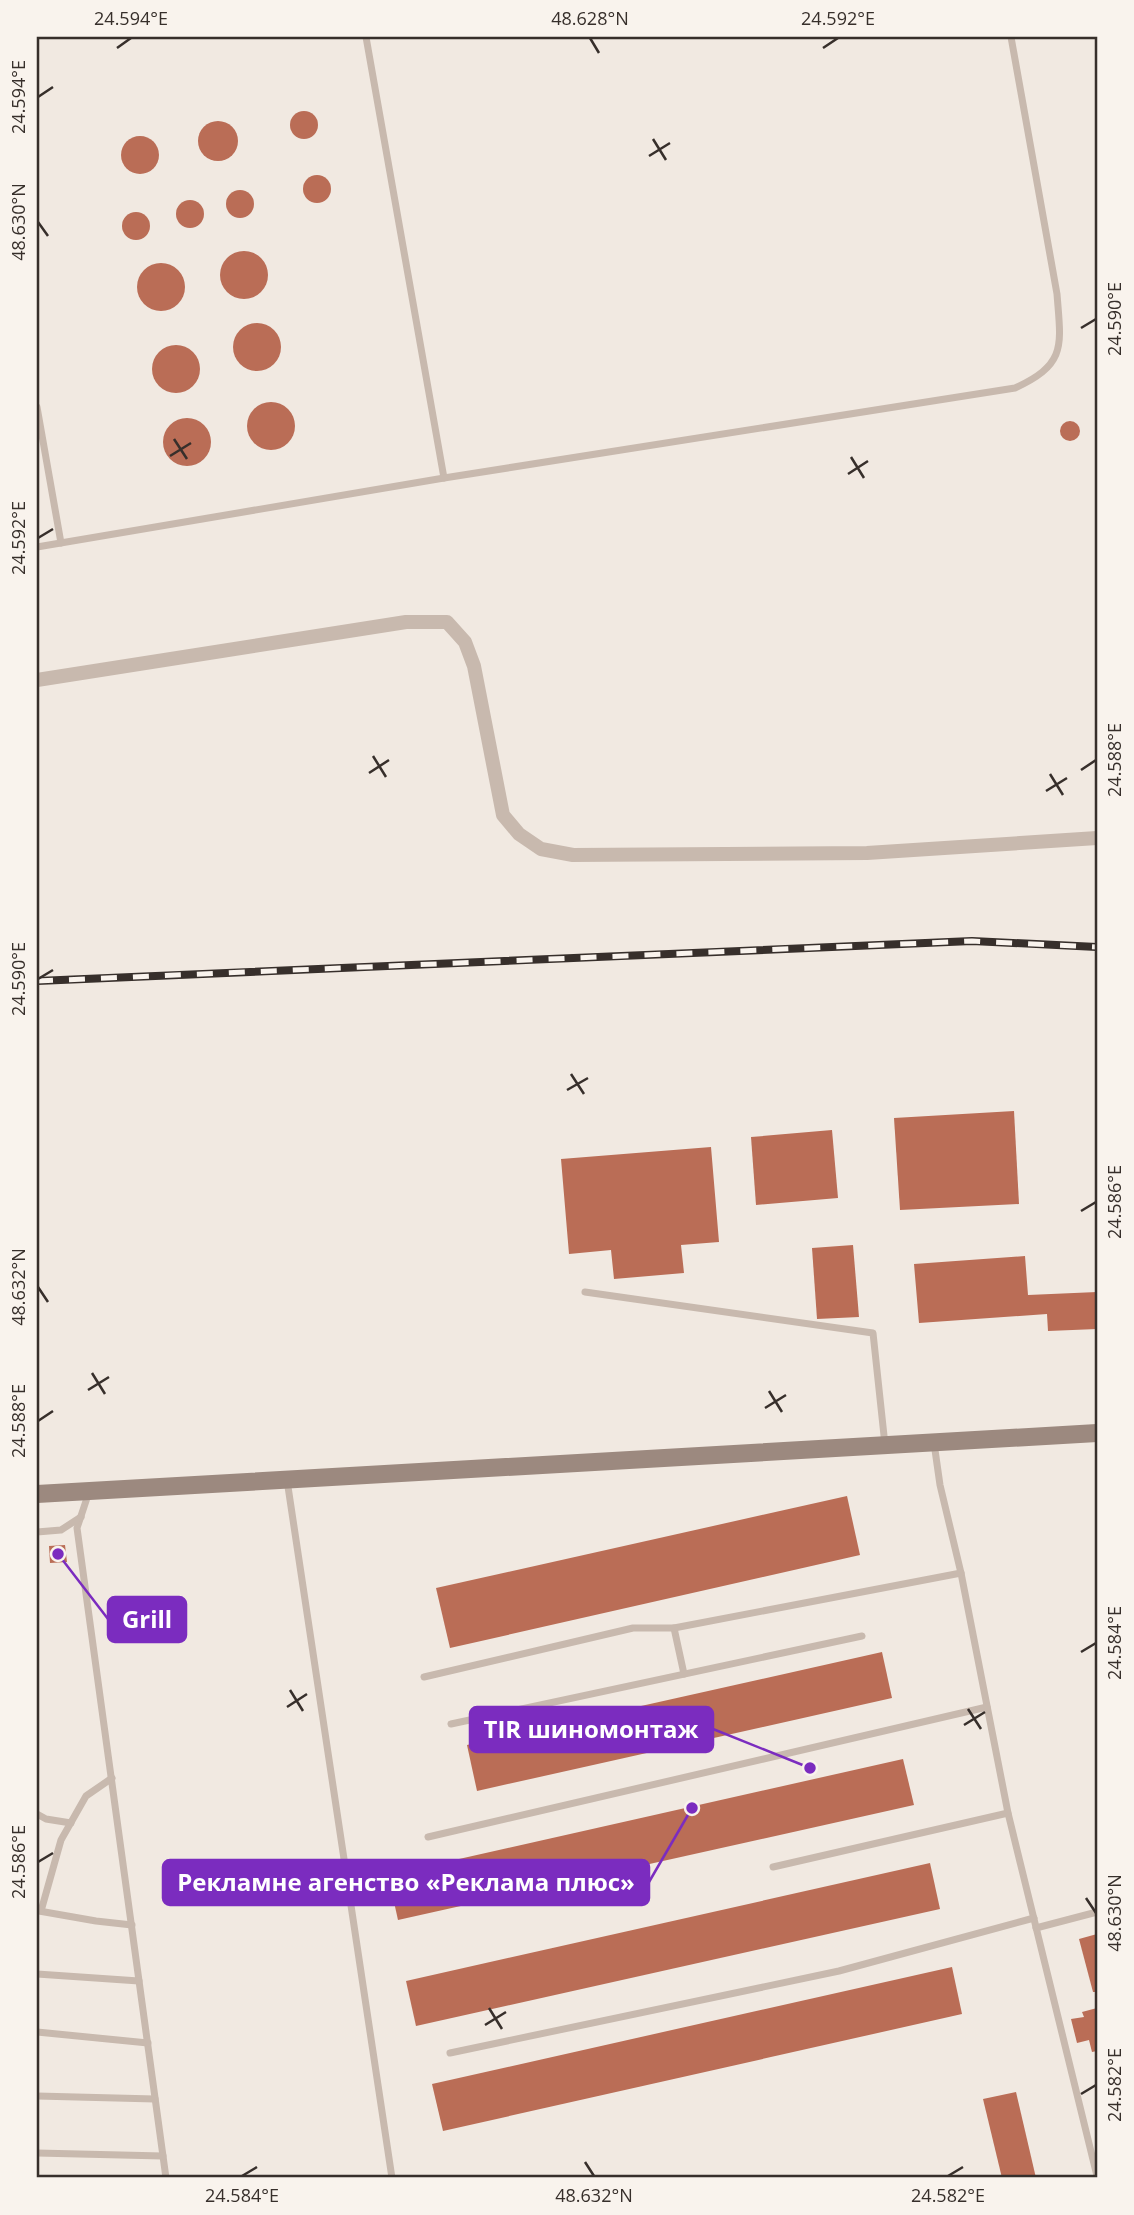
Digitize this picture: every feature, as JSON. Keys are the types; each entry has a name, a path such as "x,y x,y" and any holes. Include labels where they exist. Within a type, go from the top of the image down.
{"main road":[{"path":"37,1494 1097,1433"}],"street":[{"path":"37,680 406,622 446,622 465,642 474,666 503,815 519,834 541,849 573,855 867,853 1097,838"}],"lane":[{"path":"366,37 444,478"},
{"path":"37,547 444,478 1015,388 1039,377 1056,358 1060,336 1056,294 1011,37"},
{"path":"37,407 61,543"},
{"path":"585,1292 873,1333 886,1446"},
{"path":"934,1443 940,1485 961,1573 1008,1812 1097,2176"},
{"path":"287,1480 391,2178"},
{"path":"89,1491 77,1528 166,2178"},
{"path":"37,1532 61,1530 81,1517"},
{"path":"424,1677 633,1628 674,1628 961,1573"},
{"path":"674,1628 684,1674"},
{"path":"451,1724 862,1636"},
{"path":"428,1837 987,1707"},
{"path":"112,1778 86,1796 61,1840 39,1911 96,1922 132,1925"},
{"path":"772,1867 1008,1812"},
{"path":"37,1814 71,1823"},
{"path":"1036,1927 1097,1912"},
{"path":"450,2053 839,1971 1034,1918"},
{"path":"37,1974 139,1981"},
{"path":"37,2032 148,2043"},
{"path":"37,2096 155,2099"},
{"path":"37,2153 163,2156"}],"building":[{"path":"304,111 314,115 318,125 314,135 304,139 294,135 290,125 294,115"},
{"path":"218,121 226,122 232,127 237,133 237,149 232,155 226,160 218,161 210,160 204,155 199,149 198,141 199,133 204,127 210,122"},
{"path":"140,136 154,141 159,155 154,169 140,174 126,169 121,155 126,141"},
{"path":"317,175 327,179 331,189 327,199 317,203 307,199 303,189 307,179"},
{"path":"240,190 250,194 254,204 250,214 240,218 230,214 226,204 230,194"},
{"path":"190,200 200,204 204,214 200,224 190,228 180,224 176,214 180,204"},
{"path":"136,212 146,216 150,226 146,236 136,240 126,236 122,226 126,216"},
{"path":"244,251 261,258 268,275 261,292 244,299 227,292 220,275 227,258"},
{"path":"161,263 178,270 185,287 178,304 161,311 144,304 137,287 144,270"},
{"path":"257,323 274,330 281,347 274,364 257,371 240,364 233,347 240,330"},
{"path":"176,345 193,352 200,369 193,386 176,393 159,386 152,369 159,352"},
{"path":"271,402 288,409 295,426 288,443 271,450 254,443 247,426 254,409"},
{"path":"187,418 204,425 211,442 204,459 187,466 170,459 163,442 170,425"},
{"path":"1070,421 1077,424 1080,431 1077,438 1070,441 1063,438 1060,431 1063,424"},
{"path":"1014,1111 1019,1204 900,1210 894,1118"},
{"path":"832,1130 838,1198 756,1205 751,1137"},
{"path":"711,1147 719,1242 681,1245 684,1273 614,1279 611,1250 569,1254 561,1159"},
{"path":"853,1245 859,1317 817,1319 812,1248"},
{"path":"1025,1256 1028,1295 1097,1292 1097,1329 1048,1331 1047,1314 919,1323 914,1264"},
{"path":"847,1496 860,1555 450,1648 436,1588"},
{"path":"65,1545 67,1562 50,1563 49,1546"},
{"path":"882,1652 892,1698 477,1791 467,1745"},
{"path":"903,1759 914,1805 398,1920 388,1875"},
{"path":"930,1863 940,1909 416,2026 406,1981"},
{"path":"1097,1934 1097,1992 1093,1992 1079,1939"},
{"path":"952,1967 962,2014 443,2131 432,2084"},
{"path":"1097,2008 1097,2051 1092,2052 1089,2040 1077,2043 1071,2019 1084,2017 1082,2012"},
{"path":"1016,2092 1036,2178 1002,2178 983,2099"}],"railway":[{"path":"37,981 972,941 1097,947"}],"place":[{"name":"Grill","path":"58,1554"},
{"name":"TIR шиномонтаж","path":"810,1768"},
{"name":"Рекламне агенство «Реклама плюс»","path":"692,1808"}]}
